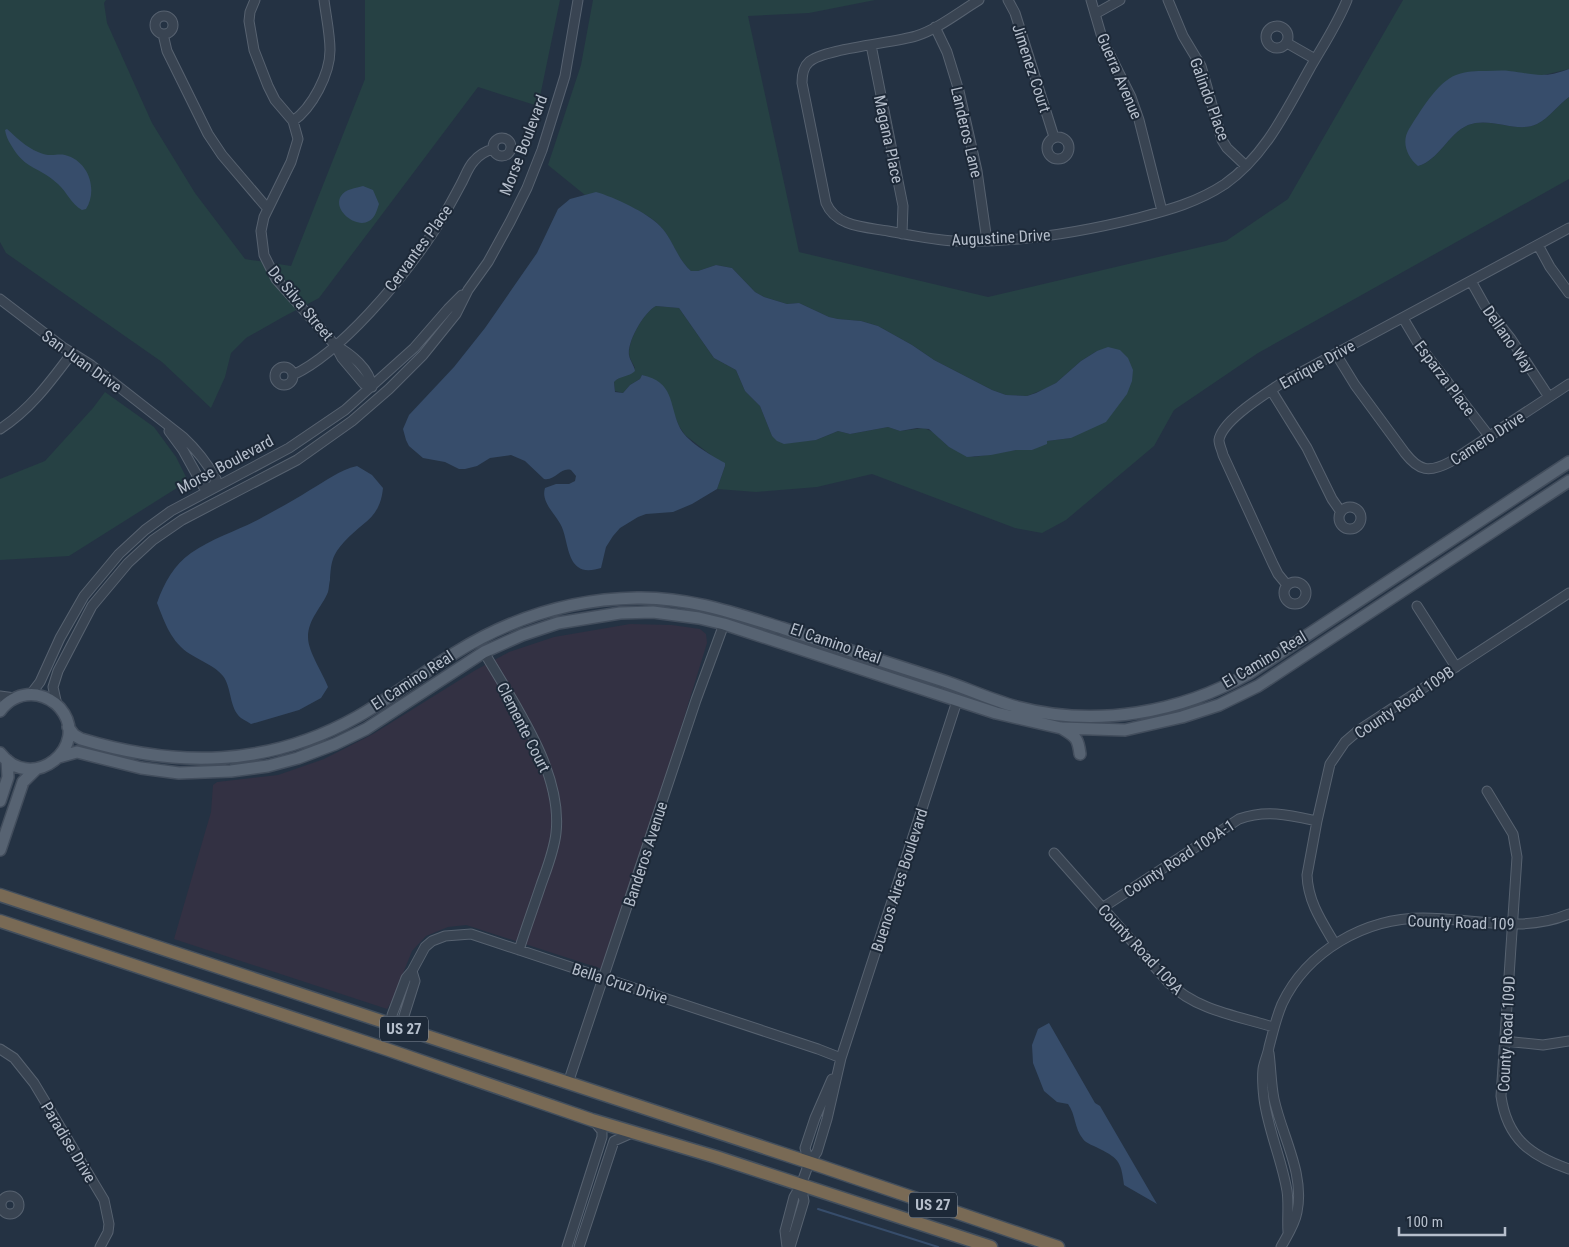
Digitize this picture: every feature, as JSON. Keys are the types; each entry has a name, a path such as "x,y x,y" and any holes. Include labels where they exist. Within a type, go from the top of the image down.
{"highway":[{"name":"US 27","path":"0,895 809,1163 1052,1247"},
{"name":"US 27","path":"0,921 386,1049 592,1120 716,1157 991,1247"}],"main road":[{"name":"El Camino Real","path":"68,727 74,735 81,739 148,755 197,760 269,751 328,731 357,717 477,640 516,622 573,604 611,599 647,598 682,600 727,610 1017,707 1069,715 1108,716 1146,712 1184,703 1220,689 1250,674 1569,462"},
{"name":"El Camino Real","path":"59,756 77,752 141,768 179,773 231,771 268,766 298,758 366,729 484,652 522,635 558,623 620,613 653,612 699,618 724,624 996,713 1061,728 1125,730 1182,717 1219,705 1258,686 1569,482"},
{"path":"724,624 727,610"},
{"path":"477,640 484,652"},
{"path":"1250,674 1258,686"},
{"path":"957,701 961,687"},
{"path":"0,711 15,698 30,695 45,697 57,705 64,715 68,727 67,743 59,756 47,766 36,769 23,768 3,757"},
{"path":"1061,728 1075,736 1079,744 1080,754 1084,737 1093,730"},
{"path":"293,744 298,758"},
{"path":"0,801 8,777 3,757"},
{"path":"197,760 198,773"},
{"path":"0,850 21,787 28,775 36,769"}],"street":[{"path":"256,0 250,12 249,21 254,50 262,73 275,100 293,121 317,94 329,60 330,50 324,0"},
{"name":"Morse Boulevard","path":"57,705 53,686 58,671 92,606 128,563 153,540 182,520 296,460 352,420 423,355 456,314 468,290 488,262 510,222 527,188 542,150 565,76 578,0"},
{"name":"Augustine Drive","path":"979,0 935,27 915,36 816,57 809,61 804,68 802,83 826,203 831,213 843,222 938,240 987,241 1030,239 1162,212 1211,193 1246,166 1268,142 1332,30 1346,0"},
{"name":"Jimenez Court","path":"1008,0 1015,14 1054,137"},
{"name":"Guerra Avenue","path":"1091,0 1109,55 1131,97 1140,120 1162,212"},
{"path":"1095,14 1120,0"},
{"name":"Galindo Place","path":"1168,0 1183,36 1200,66 1222,140 1227,148 1246,166"},
{"name":"Landeros Lane","path":"935,27 942,38 961,99 977,171 987,241"},
{"path":"164,34 167,51 208,134 222,155 268,209"},
{"path":"1287,43 1315,59"},
{"name":"Magana Place","path":"871,45 903,206 902,234"},
{"name":"De Silva Street","path":"293,121 298,139 292,162 268,209 261,230 264,256 269,267 288,293 335,345 342,358 364,384 372,387 380,396"},
{"name":"Cervantes Place","path":"293,375 308,368 374,307 414,260 433,233 473,161 494,149"},
{"name":"Enrique Drive","path":"1287,585 1273,564 1223,455 1219,440 1225,428 1232,420 1283,382 1569,228"},
{"path":"1538,245 1550,267 1569,293"},
{"name":"Dellano Way","path":"1471,281 1485,306 1511,339 1549,397"},
{"name":"Morse Boulevard","path":"30,695 40,682 60,638 84,596 119,554 146,530 172,511 289,448 325,425 372,387 414,348 448,309 468,290"},
{"name":"San Juan Drive","path":"0,299 91,366 194,447 207,463 216,479 213,488 203,486 183,450 163,423"},
{"name":"Esparza Place","path":"1403,318 1419,345 1489,436"},
{"path":"0,429 15,420 29,406 72,353"},
{"name":"Camero Drive","path":"1336,354 1355,385 1405,453 1417,466 1429,469 1441,467 1569,384"},
{"path":"1271,390 1307,448 1341,512"},
{"path":"213,488 219,500"},
{"name":"County Road 109B","path":"1335,944 1314,907 1307,882 1308,866 1330,764 1344,742 1359,730 1569,593"},
{"path":"1417,606 1456,667"},
{"name":"Banderos Avenue","path":"568,1083 696,700 724,624"},
{"path":"60,638 72,644"},
{"name":"Clemente Court","path":"484,652 538,748 554,790 556,834 550,859 519,950"},
{"path":"0,696 15,698"},
{"name":"Buenos Aires Boulevard","path":"788,1247 785,1231 794,1197 801,1185 809,1163 817,1152 827,1119 841,1058 957,701"},
{"name":"County Road 109D","path":"1487,791 1510,827 1516,842 1517,857 1501,1096 1504,1112 1508,1122 1530,1151 1545,1160 1569,1169"},
{"name":"County Road 109A-1","path":"1102,908 1239,819 1249,815 1268,813 1290,815 1317,821"},
{"name":"County Road 109A","path":"1054,854 1169,983 1184,996 1198,1004 1273,1027"},
{"name":"County Road 109","path":"1281,1247 1288,1232 1288,1192 1264,1100 1263,1068 1269,1050 1273,1027 1282,1004 1297,979 1314,961 1335,944 1370,926 1395,920 1432,918 1513,925 1540,923 1569,914"},
{"name":"Bella Cruz Drive","path":"394,1026 403,1019 415,981 412,971 425,947 432,941 445,936 471,934 841,1058"},
{"path":"1504,1041 1543,1045 1560,1044 1569,1041"},
{"name":"Paradise Drive","path":"0,1049 14,1058 34,1083 104,1200 109,1224 108,1232 100,1247"},
{"path":"567,1247 602,1137 602,1131 592,1120"},
{"path":"579,1247 614,1141 632,1133"}],"shaded area":[{"path":"630,624 672,625 700,629 706,634 707,643 661,793 602,969 466,925 448,927 426,936 412,951 387,1009 174,939 211,812 213,785 217,782 278,775 324,759 373,734 474,671 509,652 554,637"}],"green space":[{"path":"0,0 106,0 104,3 107,23 152,123 195,193 245,259 291,266 365,79 365,0 560,0 538,106 478,87 319,298 246,338 231,353 225,377 211,408 162,362 6,253 0,242"},
{"path":"593,0 875,0 809,13 748,16 799,252 988,297 1226,241 1288,199 1403,0 1569,0 1569,69 1544,75 1528,75 1509,71 1470,72 1418,166 1432,158 1455,134 1468,125 1486,122 1529,127 1546,118 1569,97 1569,179 1258,353 1174,410 1154,446 1066,520 1042,533 1015,528 872,474 817,487 756,492 717,489 725,466 685,435 679,426 661,384 642,375 640,379 630,385 623,393 615,391 614,381 635,368 629,355 634,334 642,320 656,306 679,308 714,358 736,370 745,391 760,406 772,436 790,443 816,440 838,431 850,434 888,427 900,431 924,428 933,432 949,447 974,457 1016,450 1032,450 1047,441 1071,438 1097,351 1047,388 1027,396 1006,395 992,390 934,360 878,326 861,321 829,317 799,303 787,304 764,297 755,292 732,268 716,265 698,271 691,271 682,261 664,231 651,218 602,194 585,195 548,165 581,65"},
{"path":"105,392 154,427 176,457 188,481 69,556 0,560 0,479 45,461"}],"water":[{"path":"1569,69 1569,97 1537,124 1529,127 1486,122 1468,125 1455,134 1438,153 1425,163 1418,166 1408,154 1405,139 1409,129 1430,98 1449,79 1471,72 1504,71 1545,75"},
{"path":"7,129 26,145 38,152 46,155 65,155 80,163 89,177 91,185 90,201 86,209 82,210 78,207 51,178 22,160 8,140 5,130"},
{"path":"363,186 373,190 379,204 373,218 364,223 347,217 342,212 339,201 345,192"},
{"path":"596,192 630,206 655,221 691,271 698,271 716,265 732,268 755,292 764,297 787,304 799,303 829,317 861,321 878,326 934,360 992,390 1006,395 1027,396 1036,393 1056,383 1081,361 1097,351 1108,347 1120,350 1128,358 1133,370 1132,381 1127,394 1106,422 1071,438 1047,441 1047,444 1032,450 1016,450 967,457 949,447 929,429 917,428 900,431 888,427 850,434 838,431 816,440 784,444 772,436 760,406 745,391 736,370 714,358 679,308 656,306 646,314 634,335 629,349 629,355 635,371 614,382 615,392 623,393 630,385 640,379 642,375 660,383 669,394 682,432 699,447 725,463 725,466 717,489 692,504 673,512 646,514 638,517 620,528 613,536 606,547 601,568 583,570 572,560 561,525 547,505 544,494 545,488 556,484 569,484 575,481 576,476 571,470 564,470 552,478 544,479 525,461 511,455 490,458 477,466 459,469 445,462 423,458 409,446 403,429 409,415 454,367 485,328 537,253 558,209 570,199"},
{"path":"357,466 372,475 383,488 378,507 374,513 344,542 335,555 328,592 310,624 308,637 310,649 328,687 321,698 299,710 251,724 241,718 234,709 228,686 220,672 183,649 173,638 157,603 166,582 175,569 191,553 209,542 263,517 338,473"},
{"path":"1049,1023 1157,1204 1124,1185 1120,1165 1114,1157 1084,1140 1080,1135 1068,1104 1057,1102 1044,1091 1033,1063 1032,1045 1038,1029"}],"waterway":[{"path":"818,1209 938,1247"}]}
